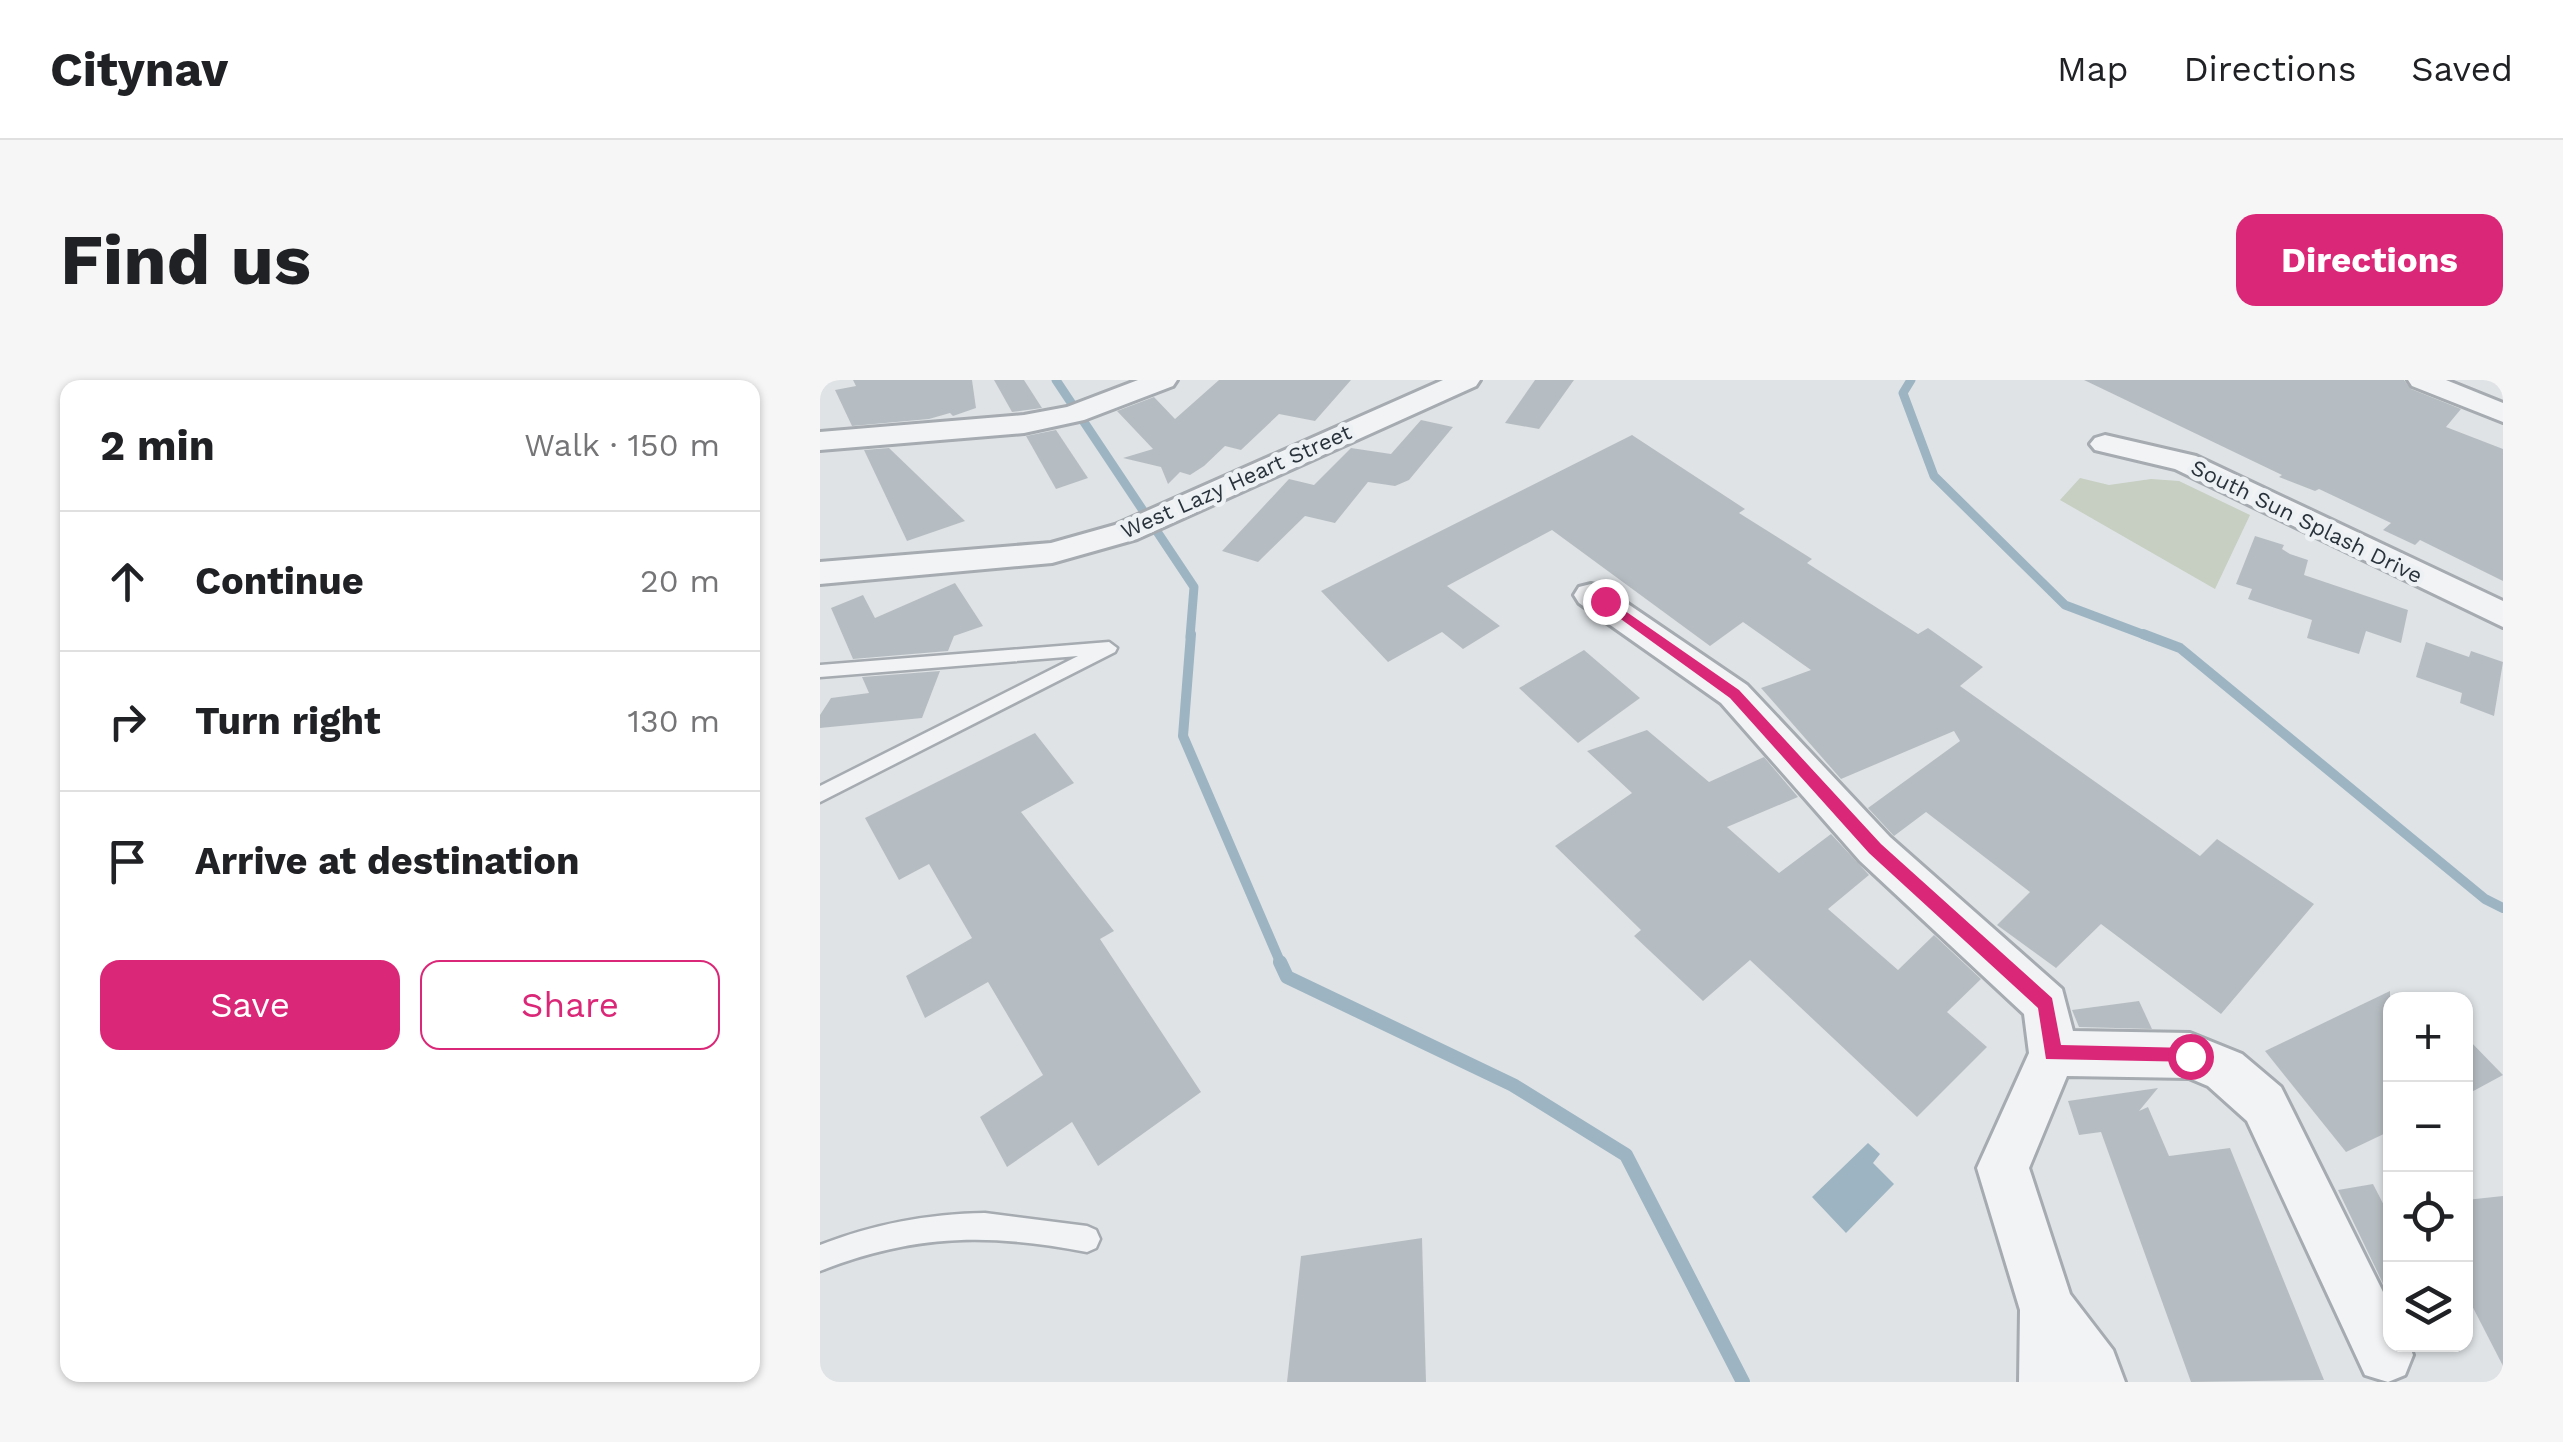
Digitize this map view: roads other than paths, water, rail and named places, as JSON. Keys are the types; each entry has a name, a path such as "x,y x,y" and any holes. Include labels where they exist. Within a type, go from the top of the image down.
{"street":[{"path":"820,441 1024,424 1074,414 1163,380"},
{"name":"West Lazy Heart Street","path":"820,573 1052,554 1108,537 1466,380"},
{"path":"2422,380 2503,413"},
{"name":"South Sun Splash Drive","path":"2105,444 2186,462 2503,615"},
{"path":"1591,595 1734,694 1875,849 2046,1004 2053,1053 2003,1168 2048,1310 2048,1382"},
{"path":"2053,1053 2190,1056 2225,1070 2264,1104 2385,1355"},
{"path":"2048,1310 2092,1370 2096,1382"}],"lane":[{"path":"820,671 1109,648 820,795"},
{"path":"820,1258 874,1238 923,1228 1006,1224 1087,1239"}],"water":[{"path":"1868,1143 1880,1154 1873,1163 1894,1184 1846,1233 1812,1197"}],"waterway":[{"path":"1056,380 1194,587 1190,637"},
{"path":"1911,380 1903,393 1934,476 2065,605 2150,637"},
{"path":"1191,634 1183,736 1281,964"},
{"path":"2143,634 2180,648 2485,899 2503,908"},
{"path":"1280,962 1287,977 1513,1085 1626,1155 1743,1382"}]}
